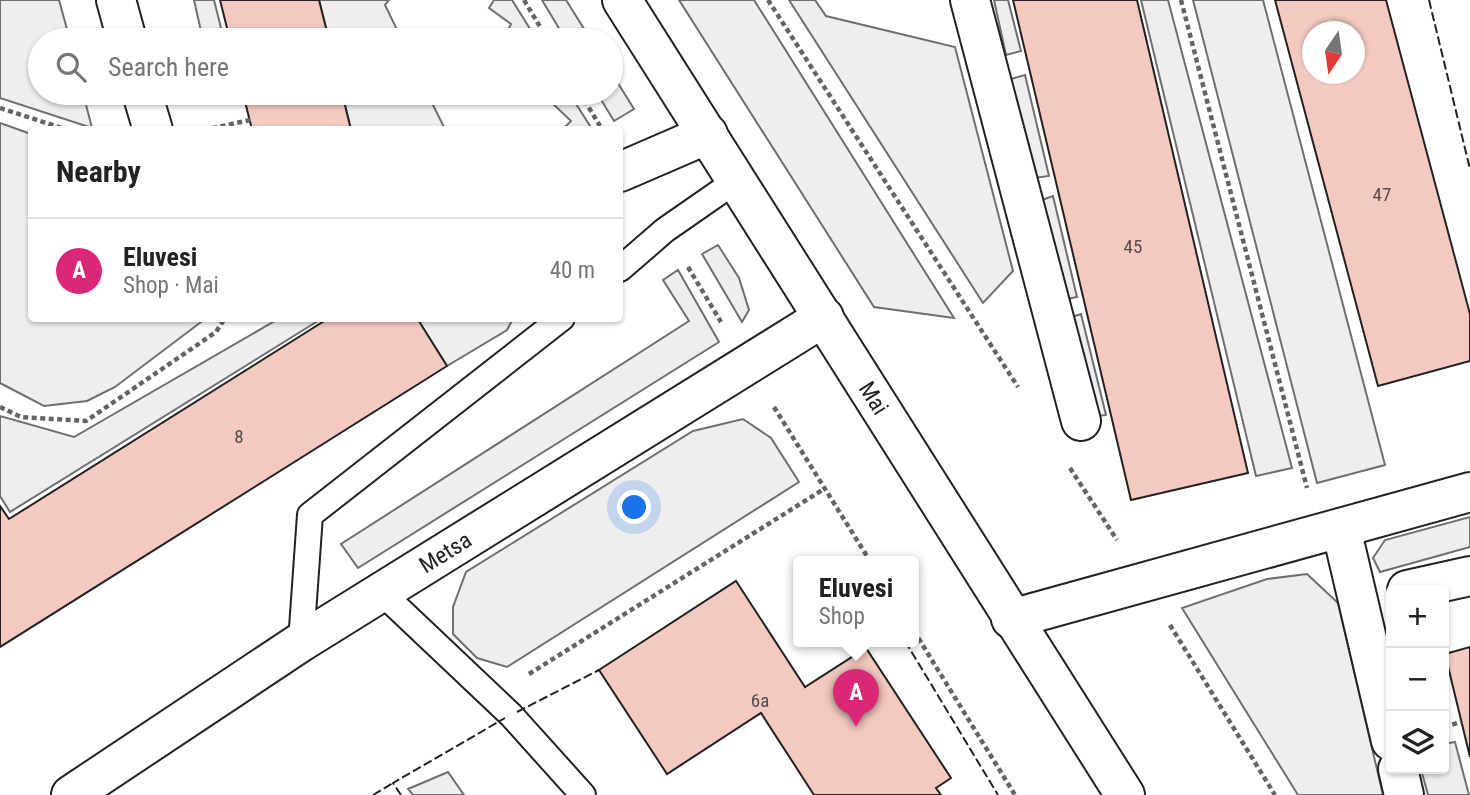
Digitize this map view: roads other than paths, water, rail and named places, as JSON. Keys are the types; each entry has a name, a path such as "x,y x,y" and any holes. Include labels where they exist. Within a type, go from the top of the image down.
{"street":[{"path":"116,0 124,28"},
{"name":"Mai","path":"622,0 824,317 1011,619 1125,795"},
{"path":"970,0 1081,421"},
{"path":"146,105 152,126"},
{"path":"623,171 708,134"},
{"name":"Metsa","path":"71,795 301,642 824,317"},
{"path":"1011,619 1470,492"},
{"path":"1330,531 1375,598 1388,711"},
{"path":"1430,585 1470,576"},
{"path":"1399,774 1404,795"}],"lane":[{"path":"623,266 665,230 737,180"},
{"path":"301,642 310,515 557,322"},
{"path":"381,592 492,697 583,795"}],"place":[{"name":"Eluvesi","path":"856,727"}]}
